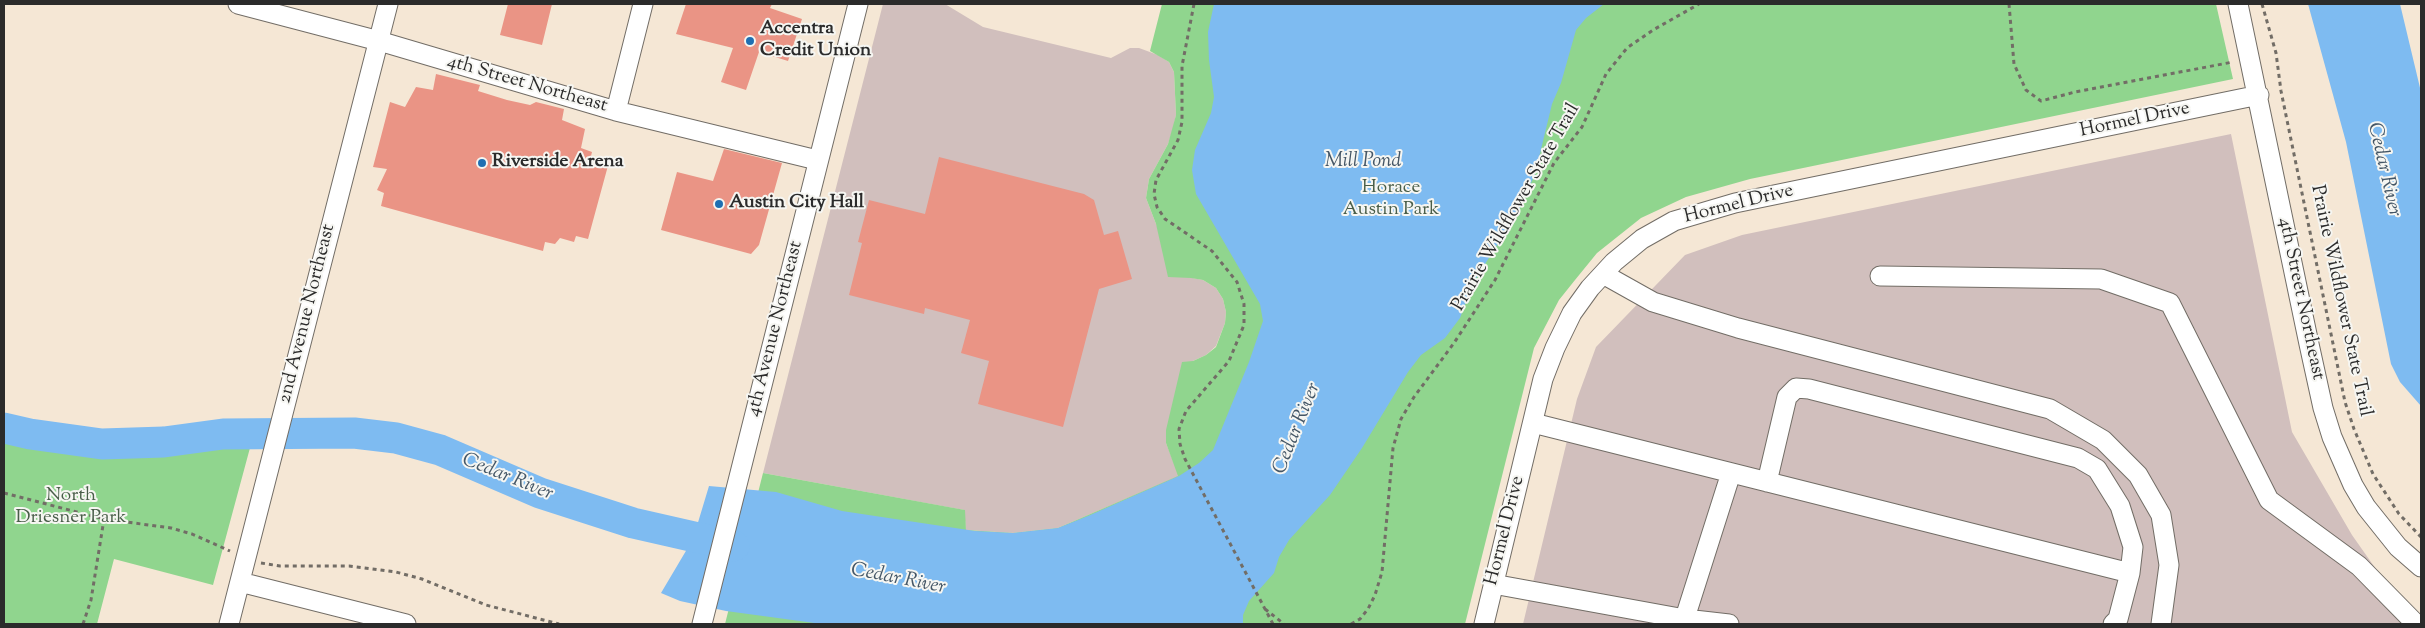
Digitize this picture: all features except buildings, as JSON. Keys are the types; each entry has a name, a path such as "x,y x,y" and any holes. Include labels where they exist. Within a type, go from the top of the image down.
{"street":[{"name":"4th Street Northeast","path":"238,4 378,41 616,111 817,160"},
{"name":"2nd Avenue Northeast","path":"229,624 388,4"},
{"path":"616,111 643,4"},
{"name":"4th Avenue Northeast","path":"702,624 745,457 817,160 858,4"},
{"name":"4th Street Northeast","path":"2238,4 2259,95 2309,344 2323,408 2332,437 2353,485 2366,507 2398,546 2421,567"},
{"name":"Hormel Drive","path":"1484,624 1543,379 1555,348 1572,313 1603,274 1614,262 1642,240 1674,221 1704,211 2259,95"},
{"path":"1603,274 1653,302 1738,328 2050,409 2103,440 2138,475 2161,515 2169,565 2161,624"},
{"path":"1880,276 2101,279 2170,303 2269,500 2359,566 2416,624"},
{"path":"1767,482 1787,397 1796,388 1809,389 2078,458 2097,469 2120,506 2134,547 2130,573 2118,619 2113,624"},
{"path":"1533,423 2130,573"},
{"path":"1684,622 1732,473"},
{"path":"240,582 406,624"},
{"path":"1493,584 1684,622 1726,624"}],"path":[{"path":"1194,4 1182,66 1182,122 1178,140 1156,180 1154,194 1157,207 1165,219 1212,251 1237,282 1244,304 1244,325 1230,361 1186,411 1179,429 1185,459 1273,624"},
{"name":"Prairie Wildflower State Trail","path":"1350,624 1360,619 1368,609 1382,572 1393,448 1401,419 1414,397 1454,343 1495,280 1554,163 1582,128 1606,74 1627,48 1653,30 1699,4"},
{"path":"2009,4 2014,64 2026,90 2041,101 2075,92 2234,62"},
{"name":"Prairie Wildflower State Trail","path":"2262,4 2276,53 2283,100 2345,402 2373,474 2399,514 2421,537"},
{"path":"4,493 104,519 171,528 192,534 246,558 267,565 349,566 396,572 422,579 486,605 559,624"},
{"path":"83,624 91,600 104,519"},
{"path":"1263,607 1284,624"}],"shaded area":[{"path":"883,4 945,4 983,27 1111,58 1130,48 1139,48 1158,55 1169,62 1174,72 1176,115 1168,144 1149,179 1146,198 1156,224 1183,276 1203,280 1216,288 1223,299 1226,312 1225,323 1216,346 1206,355 1193,361 1166,443 1179,476 1058,528 1013,533 966,530 964,510 763,473"},
{"path":"2231,134 2292,432 2352,535 2404,609 2421,624 1523,624 1577,399 1596,347 1685,255 1742,235"}],"green space":[{"name":"Horace Austin Park","path":"1162,4 2216,4 2233,79 1750,179 1686,197 1641,218 1597,253 1559,300 1534,348 1465,624 725,624 763,473 965,510 966,530 1013,533 1058,528 1178,476 1166,443 1166,430 1182,362 1193,361 1206,355 1216,347 1225,323 1226,312 1223,299 1216,288 1203,280 1168,277 1156,224 1146,198 1149,179 1168,144 1176,115 1174,72 1169,62 1150,51"},
{"name":"North Driesner Park","path":"4,428 30,434 102,444 164,442 223,434 254,433 213,585 114,559 97,624 4,624"}],"water":[{"name":"Mill Pond","path":"1214,4 1604,4 1586,18 1576,30 1561,83 1552,104 1535,174 1518,212 1473,283 1460,318 1445,338 1421,355 1408,372 1362,448 1330,495 1289,540 1279,557 1274,573 1249,601 1243,615 1243,624 822,624 726,611 680,601 661,593 693,539 709,486 776,492 842,511 975,531 1013,533 1058,528 1088,516 1179,476 1199,463 1213,450 1249,362 1263,321 1260,304 1196,194 1192,170 1195,150 1211,113 1214,97 1209,60 1208,32"},
{"path":"2308,4 2400,4 2421,92 2421,406 2400,382 2391,364 2346,142"}],"waterway":[{"name":"Cedar River","path":"4,428 30,434 102,444 164,442 223,434 354,433 396,438 440,450 540,493 633,523 734,546"}],"place":[{"name":"Accentra Credit Union","path":"750,41"},
{"name":"Riverside Arena","path":"482,163"},
{"name":"Austin City Hall","path":"719,204"}]}
